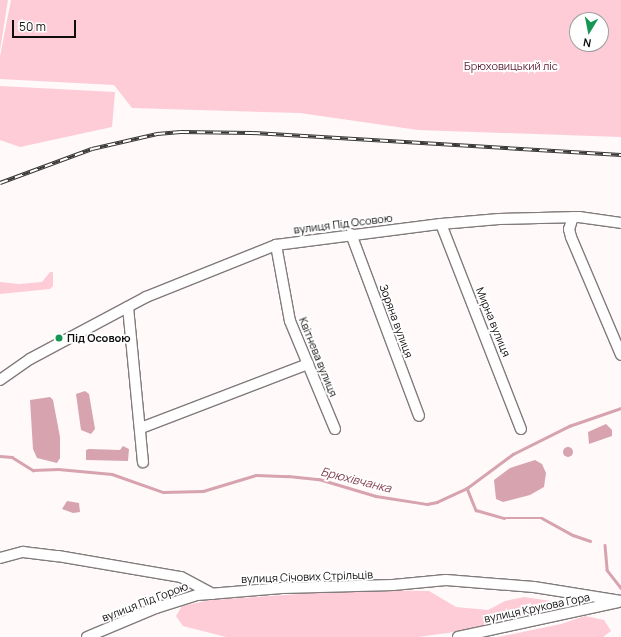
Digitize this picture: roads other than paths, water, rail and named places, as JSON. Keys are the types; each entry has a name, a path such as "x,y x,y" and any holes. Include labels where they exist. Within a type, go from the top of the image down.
{"street":[{"name":"вулиця Під Осовою","path":"0,380 30,359 128,307 276,245 351,234 442,224 572,217 621,223"},
{"path":"572,217 569,230 571,237 621,355"},
{"name":"Мирна вулиця","path":"442,224 521,429"},
{"name":"Зоряна вулиця","path":"351,234 419,416"},
{"name":"Квітнева вулиця","path":"276,245 290,321 335,429"},
{"path":"128,307 141,428 143,462"},
{"path":"141,428 308,364"},
{"path":"0,558 23,552 58,556 181,577 213,594"},
{"name":"вулиця Січових Стрільців","path":"213,594 282,588 393,585 446,580 534,587 621,601"},
{"name":"вулиця Під Горою","path":"87,637 156,608 197,595 213,594"},
{"name":"вулиця Крукова Гора","path":"458,637 621,601"}],"waterway":[{"name":"Брюхівчанка","path":"0,456 12,457 33,470 58,469 112,474 163,492 203,491 256,475 288,476 319,479 376,496 427,504 437,502 467,488 513,454 569,426 621,408"},
{"path":"467,488 476,510 504,518 542,518 573,535 590,541"},
{"path":"605,545 607,570 621,588"}],"railway":[{"path":"0,183 92,149 157,134 181,132 252,133 621,155"}],"place":[{"name":"Під Осовою","path":"59,338"}],"park label":[{"name":"Брюховицький ліс","path":"511,66"}]}
